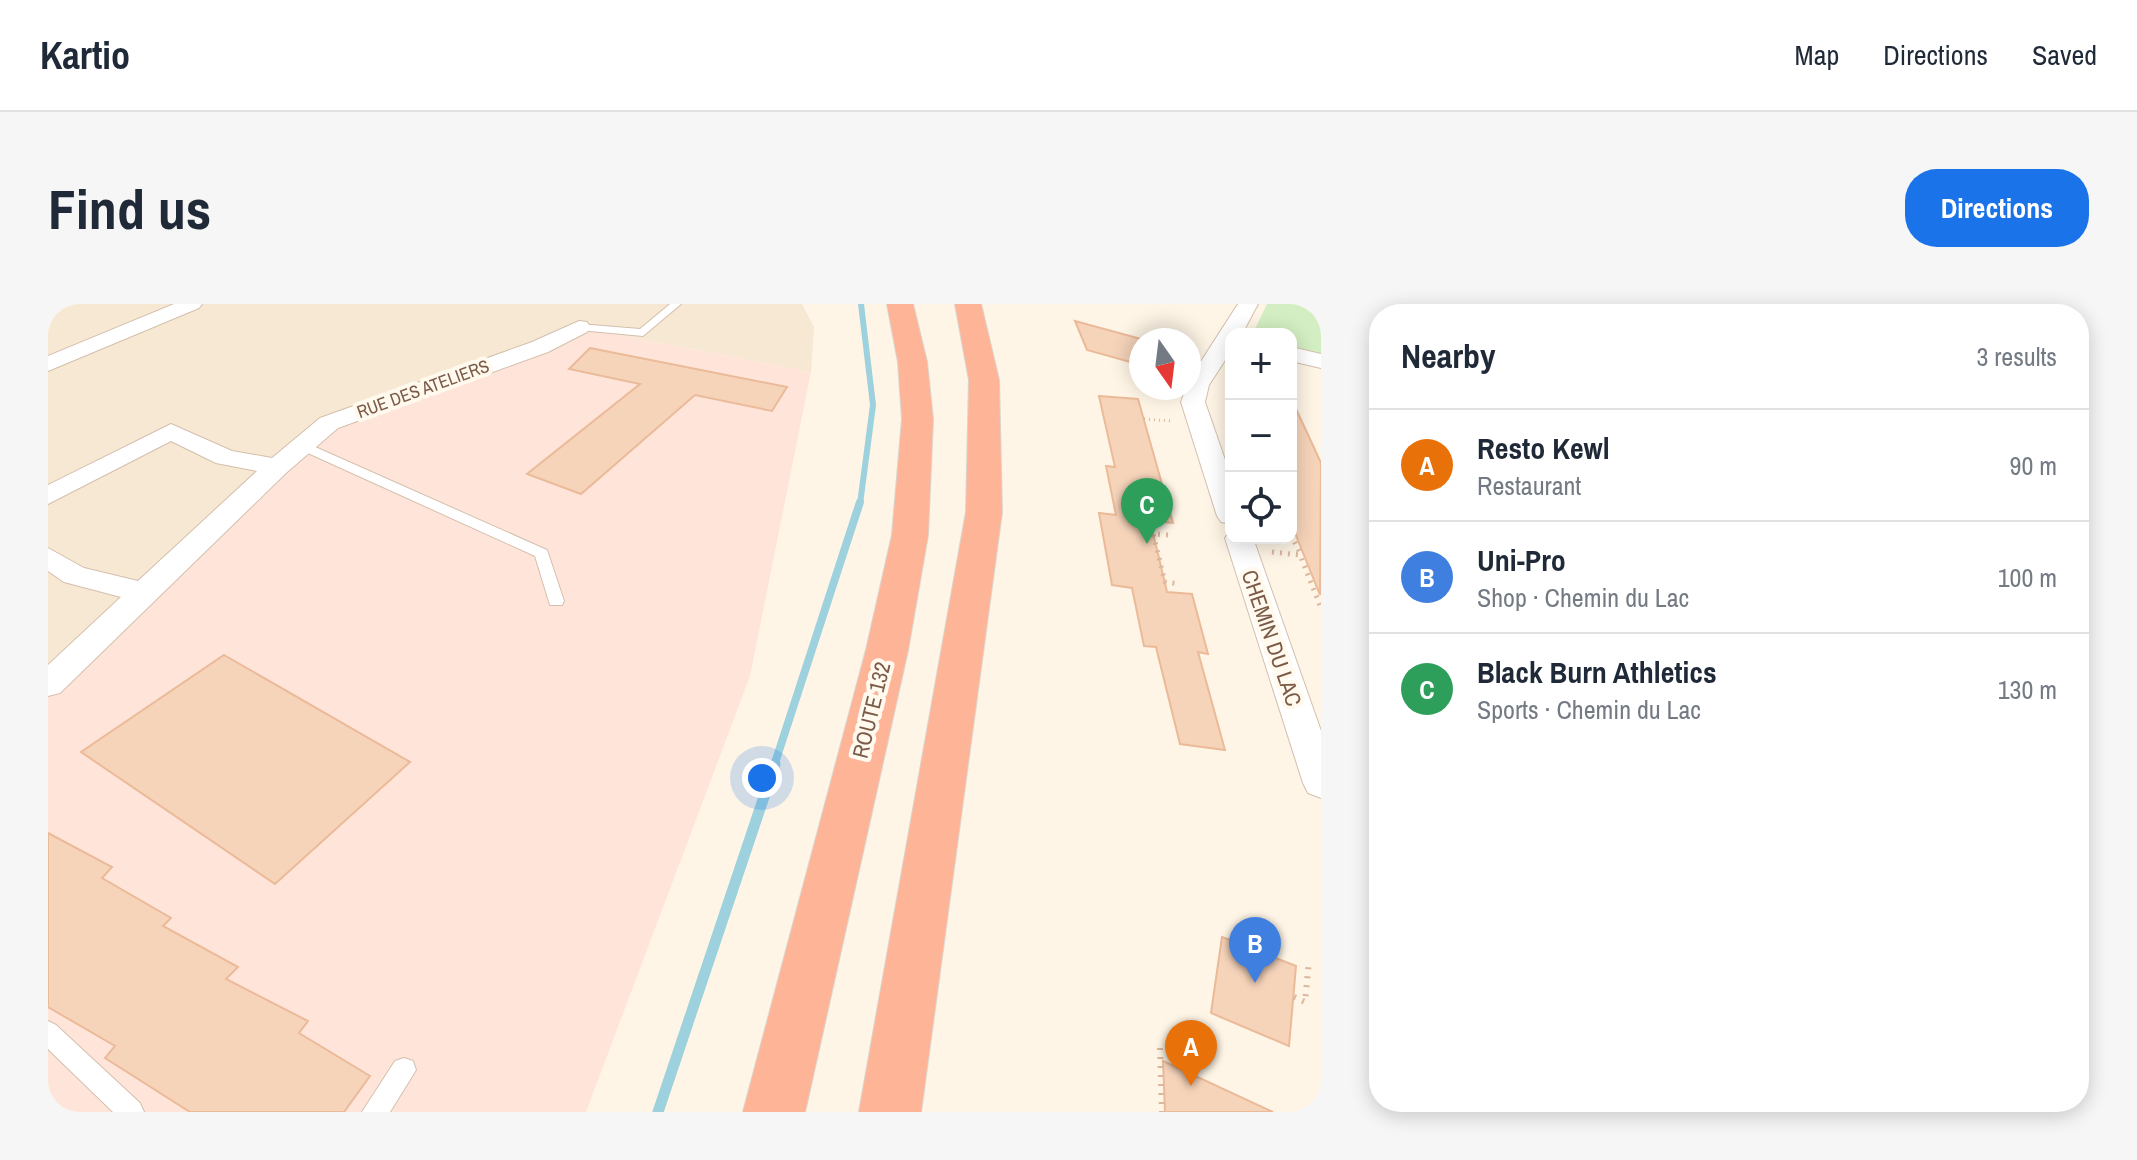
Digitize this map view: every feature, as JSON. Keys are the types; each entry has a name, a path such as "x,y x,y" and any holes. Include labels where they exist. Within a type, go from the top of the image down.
{"highway":[{"name":"ROUTE 132","path":"774,1112 910,537 917,473 918,413 911,348 900,304"},
{"path":"890,1112 984,512 984,380 968,304"}],"street":[{"path":"48,364 192,304"},
{"path":"1234,328 1248,304"},
{"name":"RUE DES ATELIERS","path":"48,684 277,467 329,423 540,347 579,327"},
{"path":"1225,343 1197,385 1193,402 1225,498"},
{"path":"1297,355 1321,361"},
{"path":"48,496 171,431 225,458 277,467"},
{"name":"CHEMIN DU LAC","path":"1253,545 1321,783"},
{"path":"48,557 74,575 145,593"}],"lane":[{"path":"579,327 643,333 676,304"},
{"path":"304,446 542,553 556,601"},
{"path":"48,1033 131,1112"},
{"path":"375,1112 404,1070"}],"path":[{"path":"1144,419 1177,421"},
{"path":"1152,526 1165,582 1180,584"},
{"path":"1153,534 1168,535"},
{"path":"1296,544 1321,608"},
{"path":"1253,545 1302,555"},
{"path":"1294,997 1305,1002 1309,961"},
{"path":"1160,1048 1162,1112"}],"shaded area":[{"path":"48,304 802,304 814,327 811,372 579,327 48,678"},
{"path":"579,327 811,372 750,676 586,1112 48,1112 48,681 329,423"}],"green space":[{"path":"1267,304 1321,304 1321,356 1297,350 1297,328 1255,328"}],"building":[{"path":"1075,321 1129,336 1129,362 1087,350"},
{"path":"590,348 787,387 772,411 695,395 581,494 527,474 640,384 569,369"},
{"path":"1099,396 1138,400 1173,523 1150,521 1167,592 1192,594 1208,654 1198,652 1225,750 1180,744 1156,647 1144,646 1132,588 1112,585 1099,513 1116,515 1106,466 1115,467"},
{"path":"1297,411 1321,463 1320,595 1297,538"},
{"path":"224,655 410,762 275,884 81,752"},
{"path":"48,833 112,867 102,878 171,918 163,926 238,967 226,979 308,1021 299,1033 370,1076 344,1112 190,1112 105,1058 115,1046 48,1007"},
{"path":"1222,937 1296,966 1289,1046 1211,1013"},
{"path":"1163,1061 1273,1112 1165,1112"}],"waterway":[{"path":"860,504 873,405 861,304"},
{"path":"774,766 860,502"},
{"path":"658,1112 775,764"}],"place":[{"name":"Black Burn Athletics","path":"1147,544"},
{"name":"Uni-Pro","path":"1255,983"},
{"name":"Resto Kewl","path":"1191,1086"}]}
